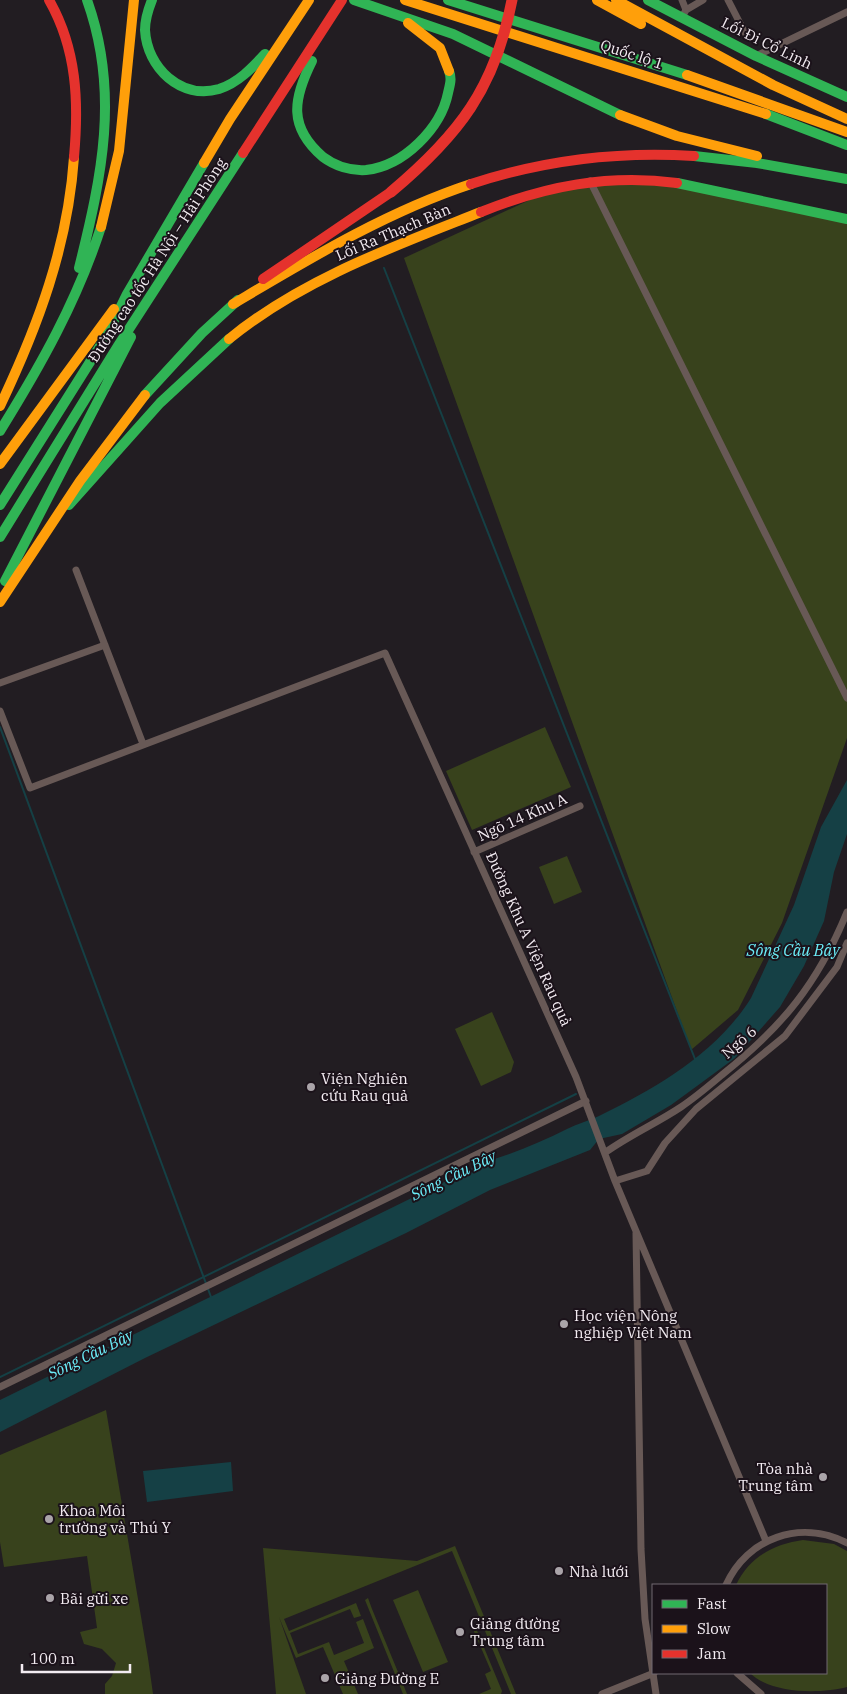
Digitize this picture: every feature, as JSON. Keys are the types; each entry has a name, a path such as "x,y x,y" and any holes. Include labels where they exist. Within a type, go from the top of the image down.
{"main road":[{"path":"0,406 47,295 64,230 74,154 75,72 68,40 49,0"},
{"path":"67,312 96,199 104,129 101,47 96,20 88,0"},
{"path":"0,431 44,360 90,260 104,216 117,163 127,82 134,0"},
{"path":"152,0 147,14 145,34 146,44 154,62 173,82 202,91 229,84 252,71 268,51 301,0"},
{"name":"Đường cao tốc Hà Nội – Hải Phòng","path":"0,505 107,335 127,294 230,120 310,0"},
{"name":"Đường cao tốc Hà Nội – Hải Phòng","path":"0,537 144,307 342,0"},
{"path":"349,0 305,75 297,102 298,114 305,138 316,153 335,165 360,169 398,159 425,140 443,114 450,86 445,57 432,39 418,28 367,4"},
{"path":"354,0 453,34 633,121 708,145 847,178"},
{"name":"Quốc lộ 1","path":"405,0 749,108 847,145"},
{"name":"Quốc lộ 1","path":"448,0 659,65 847,132"},
{"path":"0,602 80,479 140,398 194,339 282,264 391,192 427,163 447,142 476,104 500,52 512,0"},
{"path":"597,0 642,24 744,69"},
{"path":"616,0 773,85 847,119"},
{"name":"Lối Đi Cổ Linh","path":"648,0 684,14 756,56 847,97"},
{"path":"233,304 322,252 417,205 492,176 552,161 604,155 687,155 847,178"},
{"name":"Lối Ra Thạch Bàn","path":"44,534 168,393 211,354 261,315 337,272 490,208 544,190 590,181 629,179 676,181 847,219"},
{"path":"0,464 85,346 127,294"},
{"path":"0,590 121,361 144,307"}],"street":[{"path":"682,0 684,14 703,0"},
{"path":"728,0 745,33"},
{"path":"756,56 847,12"},
{"path":"590,181 847,698"},
{"path":"0,711 30,788 143,744 76,570"},
{"path":"0,683 105,645"},
{"name":"Đường Khu A Viện Rau quả","path":"143,744 385,653 593,1117 615,1181 766,1541"},
{"name":"Ngõ 14 Khu A","path":"474,852 580,806"},
{"name":"Ngõ 6","path":"606,1151 687,1103 748,1054 775,1029 806,992 847,912"},
{"path":"615,1181 647,1171 666,1143 696,1110 784,1036 837,966 847,943"},
{"path":"0,1387 586,1101"},
{"path":"636,1230 640,1386 640,1531 645,1620 652,1661"},
{"path":"727,1584 741,1560 766,1541 785,1534 806,1532 828,1535 847,1543"},
{"path":"602,1694 652,1674"},
{"path":"654,1674 656,1694"},
{"path":"738,1674 761,1694"}],"green space":[{"path":"621,180 674,186 847,221 847,738 782,923 738,1010 691,1050 404,258 547,192"},
{"path":"545,727 571,787 472,830 446,771"},
{"path":"567,856 582,892 554,904 539,867"},
{"path":"492,1012 514,1062 511,1072 481,1086 455,1029"},
{"path":"106,1410 153,1694 105,1694 105,1684 112,1676 116,1663 102,1649 84,1644 80,1632 97,1628 87,1556 4,1567 0,1542 0,1455"},
{"path":"803,1540 834,1544 847,1551 847,1687 823,1691 783,1689 759,1680 751,1674 827,1674 827,1584 736,1584 741,1575 755,1560 772,1549"},
{"path":"455,1546 516,1694 511,1694 452,1551 284,1619 289,1631 356,1603 361,1616 354,1618 350,1609 290,1633 298,1654 329,1642 334,1655 364,1643 356,1622 363,1619 374,1648 344,1661 358,1694 343,1694 323,1647 296,1658 279,1617 306,1694 276,1694 263,1548 417,1561"},
{"path":"418,1590 448,1662 423,1672 393,1600"},
{"path":"368,1598 407,1694 403,1694 365,1600"},
{"path":"473,1621 502,1691 501,1694 479,1694 491,1689 485,1674 491,1671 470,1622"}],"water":[{"name":"Sông Cầu Bây","path":"847,780 847,834 834,872 824,921 804,966 780,1007 735,1058 671,1105 622,1134 599,1139 590,1150 490,1190 406,1233 145,1358 0,1432 0,1400 485,1162 547,1139 599,1116 642,1094 703,1053 737,1018 751,998 794,905 821,827"},
{"path":"231,1462 233,1491 147,1502 143,1471"}],"waterway":[{"path":"384,268 695,1059"},
{"path":"0,727 211,1297"},
{"path":"0,1377 576,1094"}],"traffic: fast":[{"path":"79,268 95,200 104,134 105,101 103,68 97,34 87,0"},
{"path":"152,0 145,30 147,44 159,68 168,78 179,85 192,90 219,89 250,70 265,54"},
{"path":"354,0 453,34 620,115"},
{"path":"448,0 687,75"},
{"path":"648,0 756,56 847,97"},
{"path":"312,61 298,100 297,112 299,123 304,135 323,157 333,163 355,170 380,167 394,161 419,143 438,119 444,106 450,82 449,71"},
{"path":"766,114 847,145"},
{"path":"0,537 118,346 243,153"},
{"path":"694,156 757,163 847,179"},
{"path":"0,505 107,335 127,294 204,163"},
{"path":"677,183 847,219"},
{"path":"0,431 30,382 57,332 81,281 101,227"},
{"path":"145,395 202,333 238,300"},
{"path":"5,581 131,337"},
{"path":"69,505 160,403 229,339"}],"traffic: slow":[{"path":"101,227 119,151 134,0"},
{"path":"204,163 230,119 309,0"},
{"path":"405,0 766,114"},
{"path":"597,0 641,24"},
{"path":"616,0 773,85 847,119"},
{"path":"408,23 440,48 449,71"},
{"path":"687,75 847,132"},
{"path":"620,115 677,136 757,156"},
{"path":"0,406 27,346 49,285 65,222 71,190 74,157"},
{"path":"233,304 378,222 439,195 471,184"},
{"path":"229,339 257,318 318,281 383,251 481,212"},
{"path":"0,464 114,309"},
{"path":"0,602 80,481 145,395"}],"traffic: jam":[{"path":"49,0 65,37 71,57 76,96 74,157"},
{"path":"243,153 342,0"},
{"path":"391,192 436,150 471,108 495,59 505,31 512,0"},
{"path":"471,184 526,169 581,159 637,155 694,156"},
{"path":"481,212 529,195 577,184 626,180 677,183"},
{"path":"263,279 391,192"}],"place":[{"name":"Viện Nghiên cứu Rau quả","path":"311,1087"},
{"name":"Học viện Nông nghiệp Việt Nam","path":"564,1324"},
{"name":"Tòa nhà Trung tâm","path":"823,1477"},
{"name":"Khoa Môi trường và Thú Y","path":"49,1519"},
{"name":"Nhà lưới","path":"559,1571"},
{"name":"Bãi gửi xe","path":"50,1598"},
{"name":"Giảng đường Trung tâm","path":"460,1632"},
{"name":"Giảng Đường E","path":"325,1678"}]}
